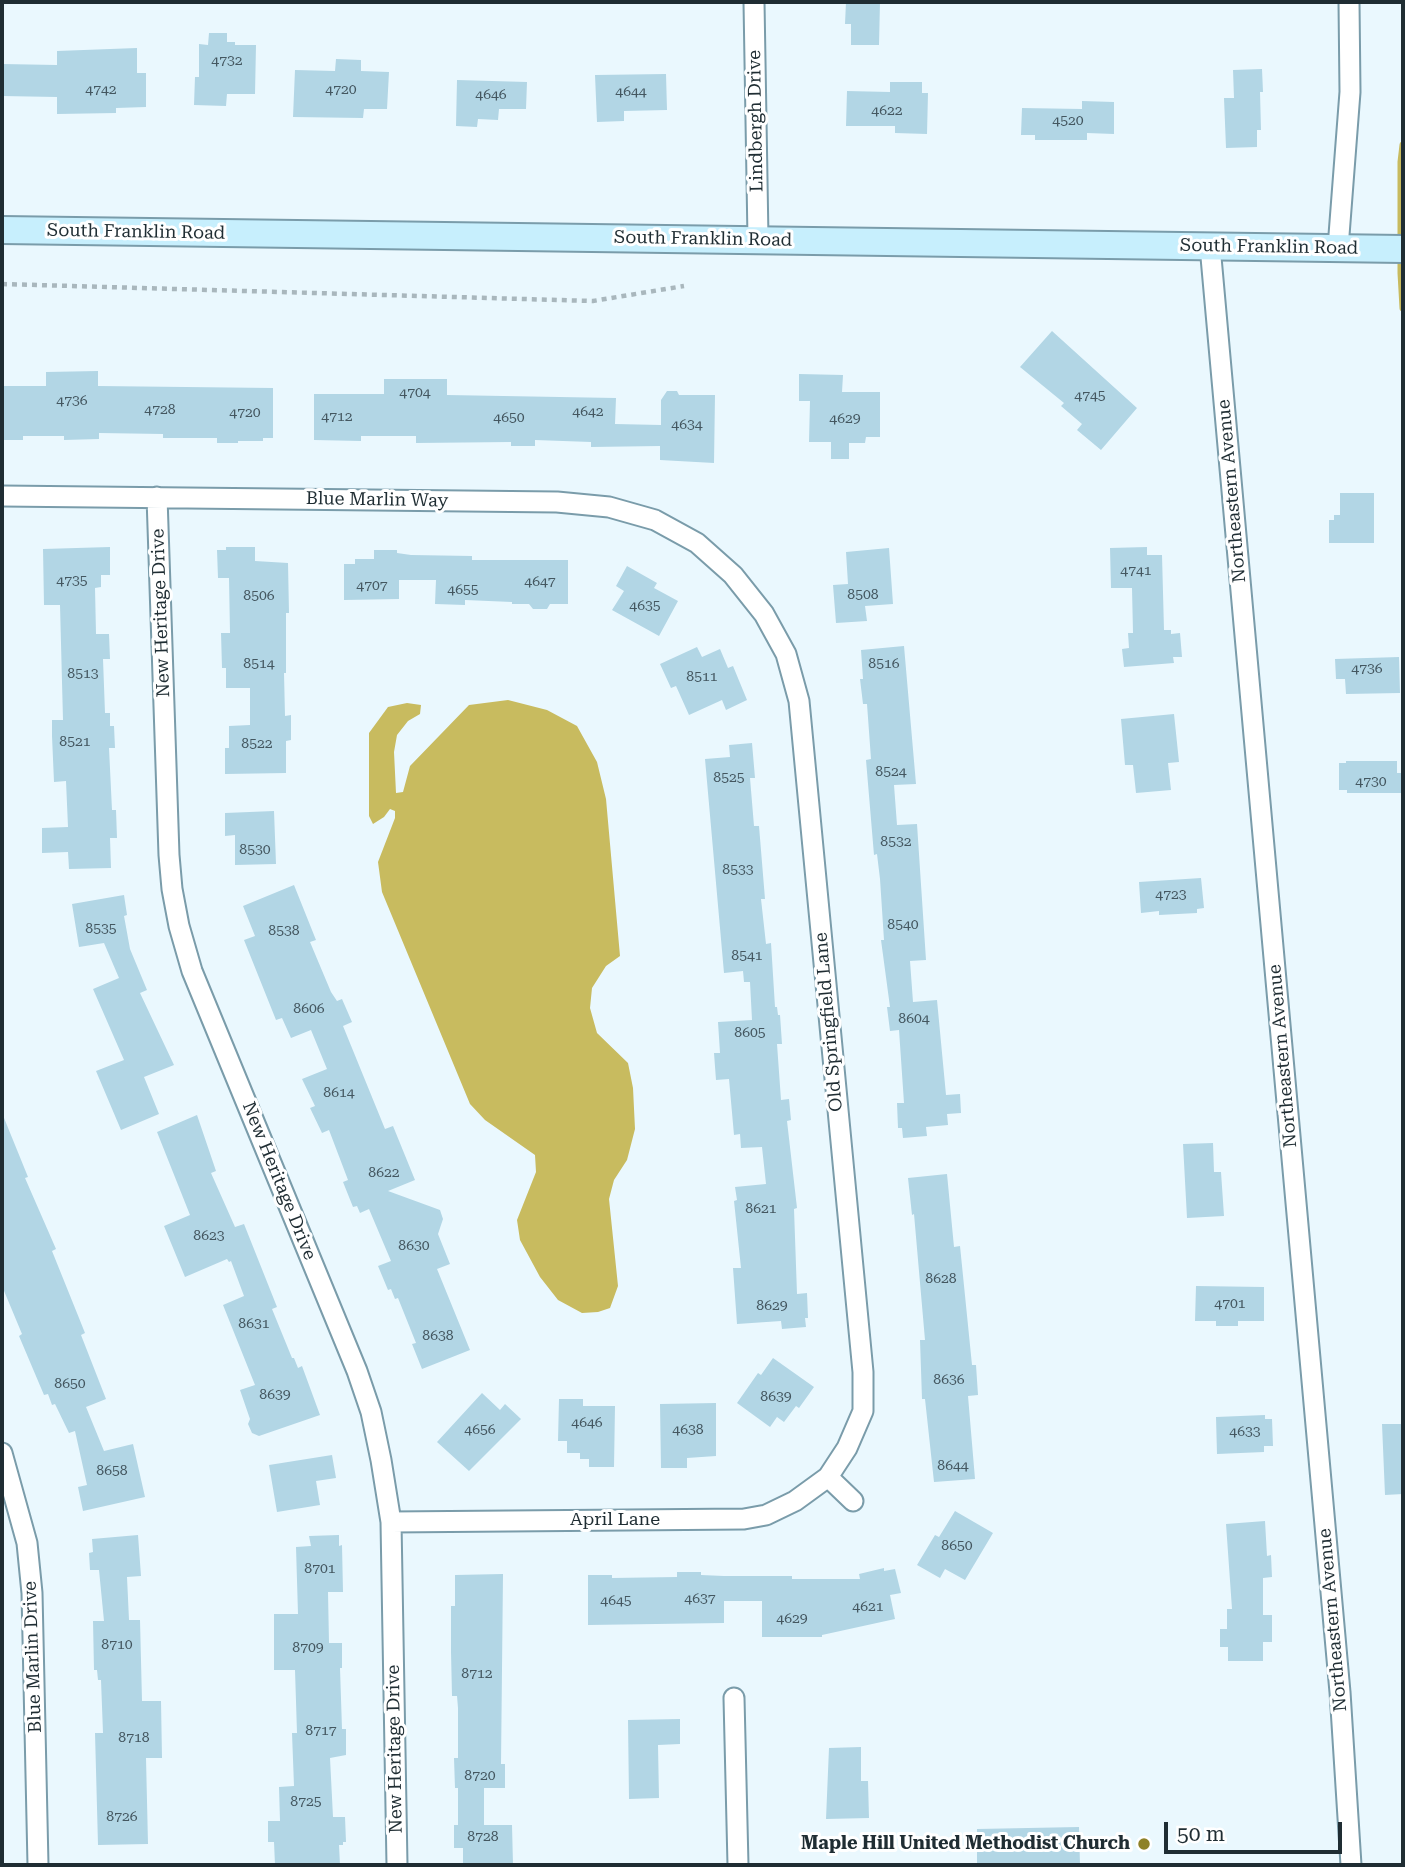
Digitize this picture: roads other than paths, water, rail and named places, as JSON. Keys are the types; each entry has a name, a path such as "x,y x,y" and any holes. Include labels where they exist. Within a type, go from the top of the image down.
{"main road":[{"name":"South Franklin Road","path":"2,230 1403,249"}],"street":[{"name":"Lindbergh Drive","path":"754,2 758,239"},
{"path":"1338,248 1350,92 1349,2"},
{"name":"Northeastern Avenue","path":"1210,246 1340,1692 1351,1865"},
{"name":"Blue Marlin Way","path":"2,496 557,502 609,507 655,520 697,543 733,575"},
{"name":"New Heritage Drive","path":"158,497 172,889 192,971 361,1381 371,1412 391,1522 397,1865"},
{"name":"Old Springfield Lane","path":"733,575 764,614 786,654 799,701 863,1372 863,1411 847,1448 828,1477"},
{"name":"Blue Marlin Drive","path":"2,1453 27,1543 32,1593 38,1865"},
{"path":"828,1477 853,1501"},
{"name":"April Lane","path":"391,1522 744,1520 766,1515 796,1500 828,1477"},
{"path":"734,1698 738,1865"}],"waterway":[{"path":"1403,145 1403,308"}],"place":[{"name":"Maple Hill United Methodist Church","path":"1144,1844"}]}
